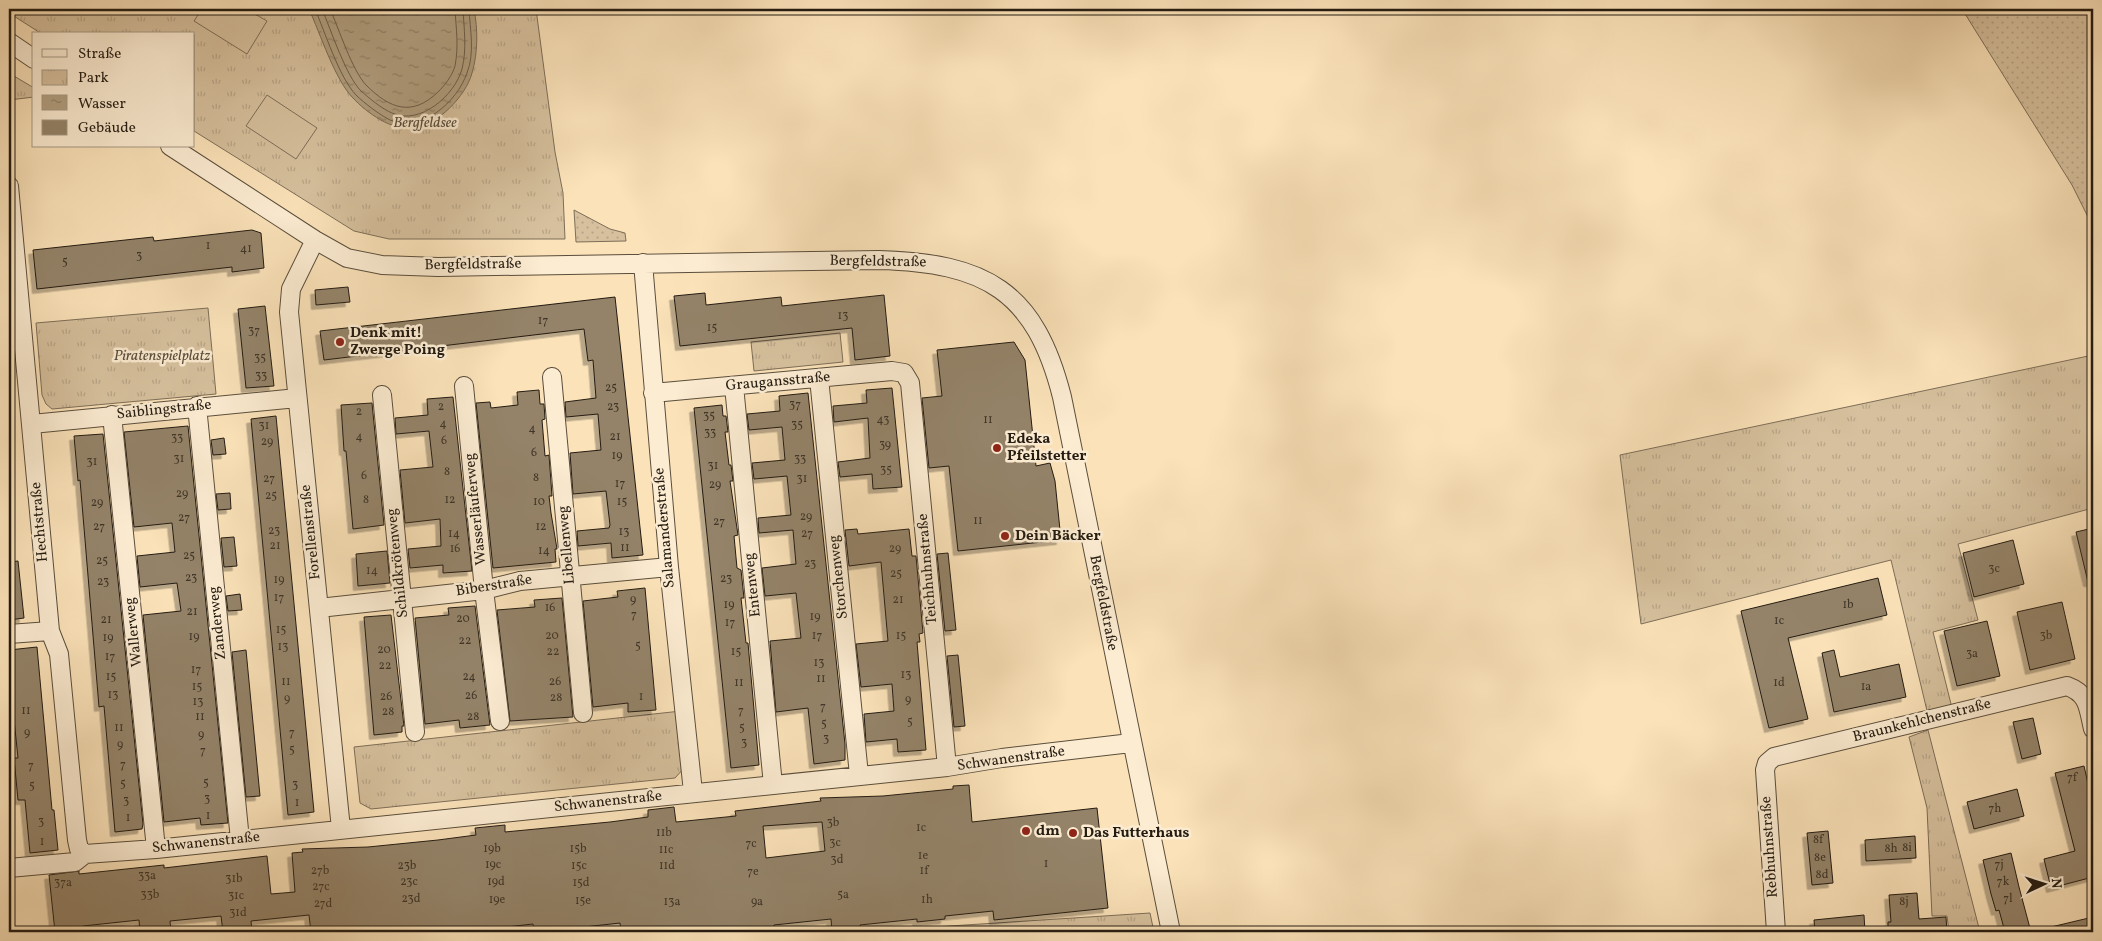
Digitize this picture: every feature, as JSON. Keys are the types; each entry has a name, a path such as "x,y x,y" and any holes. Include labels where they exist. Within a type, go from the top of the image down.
{"street":[{"path":"9,42 32,58"},
{"name":"Bergfeldstraße","path":"173,148 315,240 347,258 382,265 438,267 921,261 954,268 986,281 1016,303 1038,330 1054,363 1171,932"},
{"name":"Hechtstraße","path":"9,186 15,320 32,424 50,631 59,654 77,840 79,849 85,854"},
{"name":"Forellenstraße","path":"315,240 291,289 289,312 341,829"},
{"name":"Salamanderstraße","path":"642,264 669,567 693,792"},
{"name":"Graugansstraße","path":"653,393 892,371 904,373"},
{"name":"Teichhuhnstraße","path":"904,373 910,383 947,767"},
{"name":"Libellenweg","path":"552,377 583,713"},
{"name":"Storchenweg","path":"819,378 859,775"},
{"name":"Wasserläuferweg","path":"464,386 484,590 500,721"},
{"name":"Entenweg","path":"734,386 773,785"},
{"name":"Schildkrötenweg","path":"382,395 415,732"},
{"name":"Saiblingstraße","path":"32,424 197,406 297,398"},
{"name":"Zanderweg","path":"197,406 240,840"},
{"name":"Wallerweg","path":"112,415 156,849"},
{"name":"Biberstraße","path":"319,608 484,590 520,581 669,567"},
{"path":"9,634 50,631"},
{"name":"Braunkehlchenstraße","path":"1767,763 1774,757 2067,686 2078,690 2085,698 2093,729"},
{"name":"Schwanenstraße","path":"9,868 75,862 85,854 156,849 947,767 1002,758 1131,743"},
{"name":"Rebhuhnstraße","path":"1767,763 1765,770 1776,932"}],"green space":[{"name":"Bergfeldsee","path":"9,9 536,9 555,152 563,193 565,239 389,239 354,231 195,132 195,32 39,32 9,13"},
{"path":"202,9 246,9 267,21 247,54 194,21"},
{"path":"1962,9 2093,9 2093,227 2072,185"},
{"path":"9,73 32,87 32,97 9,100"},
{"path":"267,95 317,128 296,159 246,126"},
{"path":"574,210 610,229 625,233 626,241 576,242"},
{"name":"Piratenspielplatz","path":"208,308 216,394 52,409 46,404 42,395 36,323"},
{"path":"840,333 843,362 754,371 751,342"},
{"path":"2093,355 2093,508 1958,544 1978,620 1933,632 1952,708 1928,715 1891,560 1641,624 1620,455"},
{"path":"681,711 685,767 675,778 371,809 360,803 354,747"},
{"path":"1928,730 1980,932 1949,932 1947,916 1932,916 1927,808 1909,737"},
{"path":"1150,913 1154,932 858,932"}],"water":[{"name":"Bergfeldsee","path":"309,9 474,9 477,33 476,49 469,82 457,100 432,122 413,128 397,127 388,124 365,109 346,90 334,68"}],"building":[{"path":"252,230 261,233 264,268 232,272 232,267 37,289 33,250 153,237 154,241"},
{"path":"348,287 350,302 316,305 315,290"},
{"path":"705,293 706,305 781,297 782,306 884,295 890,356 855,360 852,328 680,346 674,296"},
{"path":"615,297 643,555 612,558 611,543 578,546 577,531 609,528 610,525 606,491 573,494 570,453 601,450 598,414 566,417 565,402 596,398 593,360 588,361 584,329 324,360 320,331"},
{"path":"265,306 274,386 246,388 238,309"},
{"path":"1014,342 1025,360 1036,466 1050,463 1055,481 1061,540 958,551 949,466 929,468 922,398 942,396 937,350"},
{"path":"892,388 902,487 873,489 872,474 840,477 838,462 870,458 868,418 834,422 833,406 867,403 866,390"},
{"path":"539,390 540,404 544,404 545,419 542,420 545,456 549,455 552,496 549,496 557,549 555,549 556,562 493,568 476,403 490,402 491,408 518,405 517,392"},
{"path":"808,393 845,744 845,760 814,764 808,708 776,712 770,641 801,638 796,593 765,596 762,568 796,564 793,530 759,533 758,518 791,515 787,476 754,479 752,463 785,460 782,427 749,430 747,414 780,411 779,396"},
{"path":"453,397 472,571 443,573 443,565 410,568 408,549 441,546 440,519 405,523 400,470 433,467 429,431 396,434 395,418 428,415 427,399"},
{"path":"372,403 384,525 353,529 341,405"},
{"path":"722,405 723,416 726,416 728,432 725,432 729,465 731,465 733,481 730,481 738,535 734,536 737,568 741,570 744,598 741,598 746,643 748,643 759,765 731,768 694,408"},
{"path":"276,416 314,812 288,815 251,419"},
{"path":"188,426 228,823 201,825 200,818 164,822 143,615 181,611 177,583 140,587 137,556 175,552 172,523 134,527 124,432"},
{"path":"103,434 143,824 142,829 115,832 104,706 99,707 80,480 78,481 74,436"},
{"path":"224,438 226,454 213,455 211,440"},
{"path":"230,493 231,509 218,510 216,494"},
{"path":"2093,528 2093,582 2088,582 2076,532"},
{"path":"857,529 858,534 909,529 912,556 916,556 923,633 919,634 920,642 917,642 926,750 898,752 897,739 866,742 864,714 894,711 892,684 861,687 856,644 888,641 881,562 849,566 845,530"},
{"path":"234,537 237,566 224,567 221,538"},
{"path":"2013,540 2024,584 1974,597 1963,553"},
{"path":"387,551 390,583 358,586 356,554"},
{"path":"948,553 956,630 945,631 937,554"},
{"path":"18,561 24,618 9,620 9,562"},
{"path":"1878,578 1887,615 1788,638 1808,719 1769,728 1741,611"},
{"path":"645,588 656,710 628,712 628,703 593,707 583,601 618,597 617,591"},
{"path":"240,594 242,610 228,611 226,596"},
{"path":"562,598 573,717 510,721 497,610 535,607 534,600"},
{"path":"2062,602 2075,659 2030,670 2017,612"},
{"path":"475,606 490,725 460,728 459,720 425,724 415,618 449,615 448,608"},
{"path":"391,615 404,726 402,726 402,732 374,735 364,617"},
{"path":"1987,621 2000,676 1957,686 1944,631"},
{"path":"37,647 52,810 54,810 58,850 30,853 25,800 18,800 14,758 18,758 11,690 9,690 9,650"},
{"path":"246,650 260,796 246,797 232,652"},
{"path":"1834,650 1840,677 1899,664 1906,697 1834,712 1822,653"},
{"path":"958,655 965,726 954,727 947,656"},
{"path":"2033,718 2041,754 2022,759 2013,722"},
{"path":"2084,766 2093,805 2093,877 2051,888 2044,859 2075,851 2055,773"},
{"path":"969,785 972,822 1097,808 1108,908 994,920 993,911 945,916 945,919 917,922 917,919 860,925 861,930 838,932 832,932 831,919 774,925 774,932 621,932 620,923 539,932 534,932 533,924 463,932 311,932 309,915 251,921 252,932 223,932 221,916 170,921 171,932 140,932 139,920 83,926 84,932 55,932 49,875 79,871 79,874 164,865 164,868 267,856 271,894 295,892 292,853 303,852 302,849 368,847 438,840 476,835 475,828 505,825 505,832 610,822 648,817 648,810 674,807 676,822 736,816 735,811 821,801 820,798 883,796 953,789 953,786","holes":["822,822 825,851 766,858 763,826"]},
{"path":"2017,789 2024,816 1974,829 1967,802"},
{"path":"1828,831 1833,883 1812,885 1807,833"},
{"path":"1915,836 1916,858 1866,861 1865,840"},
{"path":"2011,853 2031,932 2005,932 1999,910 1996,911 1991,894 1983,860"},
{"path":"1917,893 1919,919 1946,917 1947,932 1888,932 1888,922 1891,922 1889,895"},
{"path":"1864,915 1865,932 1815,932 1814,920"},
{"path":"2093,917 2093,932 2051,932 2051,927"}],"place":[{"name":"Denk mit! Zwerge Poing","path":"340,342"},
{"name":"Edeka Pfeilstetter","path":"997,448"},
{"name":"Dein Bäcker","path":"1005,536"},
{"name":"dm","path":"1026,831"},
{"name":"Das Futterhaus","path":"1073,833"}]}
